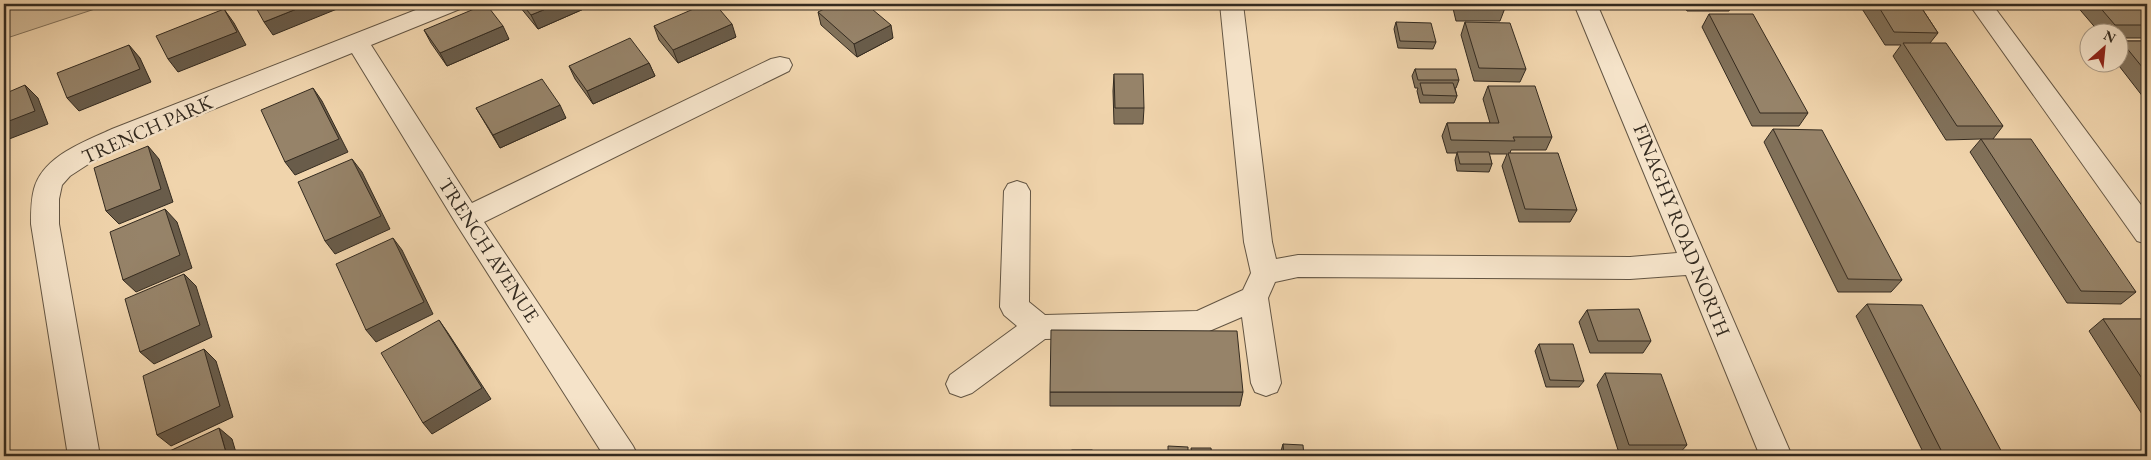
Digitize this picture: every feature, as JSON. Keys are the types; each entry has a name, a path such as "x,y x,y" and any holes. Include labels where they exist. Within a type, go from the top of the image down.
{"street":[{"name":"TRENCH PARK","path":"84,456 45,224 45,198 50,182 70,163 121,136 452,4"},
{"path":"1231,4 1258,242 1266,383"},
{"name":"FINAGHY ROAD NORTH","path":"1586,4 1634,112 1694,263 1776,456"},
{"path":"1980,4 2147,233"},
{"name":"TRENCH AVENUE","path":"357,42 467,218 622,456"},
{"path":"467,218 780,65"},
{"path":"1017,191 1014,306 1039,327"},
{"path":"961,384 1039,327 1200,323 1260,286 1298,266 1630,268 1694,263"}],"shaded area":[{"path":"4,4 110,4 4,39"}],"building":[{"path":"254,4 309,4 264,22"},
{"path":"486,4 503,26 440,53 424,30"},
{"path":"522,4 558,4 531,15"},
{"path":"705,4 715,4 732,24 673,50 654,26"},
{"path":"834,4 866,4 891,25 854,44 818,12"},
{"path":"1460,4 1504,4 1505,8 1461,7"},
{"path":"1877,4 1919,4 1938,33 1894,32"},
{"path":"2097,4 2139,4 2147,13 2147,25 2128,25 2128,22 2112,22"},
{"path":"224,9 237,32 168,59 156,36"},
{"path":"1709,14 1753,14 1808,113 1760,113"},
{"path":"1396,22 1431,23 1436,42 1400,41"},
{"path":"1465,22 1510,23 1526,69 1479,68"},
{"path":"630,38 649,63 587,91 569,66"},
{"path":"2128,41 2147,41 2147,73 2128,50"},
{"path":"1903,43 1946,43 2003,126 1957,126"},
{"path":"129,45 140,69 67,98 57,73"},
{"path":"1415,69 1456,69 1459,80 1418,80"},
{"path":"1114,74 1143,74 1144,108 1115,108"},
{"path":"542,79 560,105 493,135 476,108"},
{"path":"1420,83 1453,83 1457,96 1423,95"},
{"path":"25,85 35,111 4,123 4,94"},
{"path":"1488,86 1535,86 1552,137 1513,137 1515,141 1451,140 1447,123 1499,123"},
{"path":"313,88 339,139 285,162 261,110"},
{"path":"1773,129 1822,130 1902,280 1848,279"},
{"path":"1981,139 2031,139 2136,292 2081,291"},
{"path":"148,146 161,189 106,211 94,168"},
{"path":"1457,152 1489,152 1492,164 1460,164"},
{"path":"1508,153 1558,153 1577,210 1525,209"},
{"path":"352,159 381,216 325,241 298,182"},
{"path":"165,209 180,255 123,280 110,232"},
{"path":"393,238 424,302 366,330 336,264"},
{"path":"184,274 200,325 140,352 125,299"},
{"path":"1867,304 1922,305 2004,456 1944,456"},
{"path":"1639,309 1651,341 1598,341 1587,310"},
{"path":"2103,319 2147,319 2147,386"},
{"path":"439,320 482,388 423,423 381,353"},
{"path":"1051,330 1237,331 1243,392 1050,392"},
{"path":"1539,344 1573,344 1584,381 1550,380"},
{"path":"204,349 220,406 157,435 143,376"},
{"path":"1605,373 1661,374 1687,445 1629,445"},
{"path":"219,428 227,456 159,456"},
{"path":"1283,444 1303,445 1304,456 1284,456"},
{"path":"1168,446 1188,447 1188,456 1168,456"},
{"path":"1191,448 1211,448 1212,456 1192,456"},
{"path":"1072,450 1092,450 1092,456 1072,456"}]}
